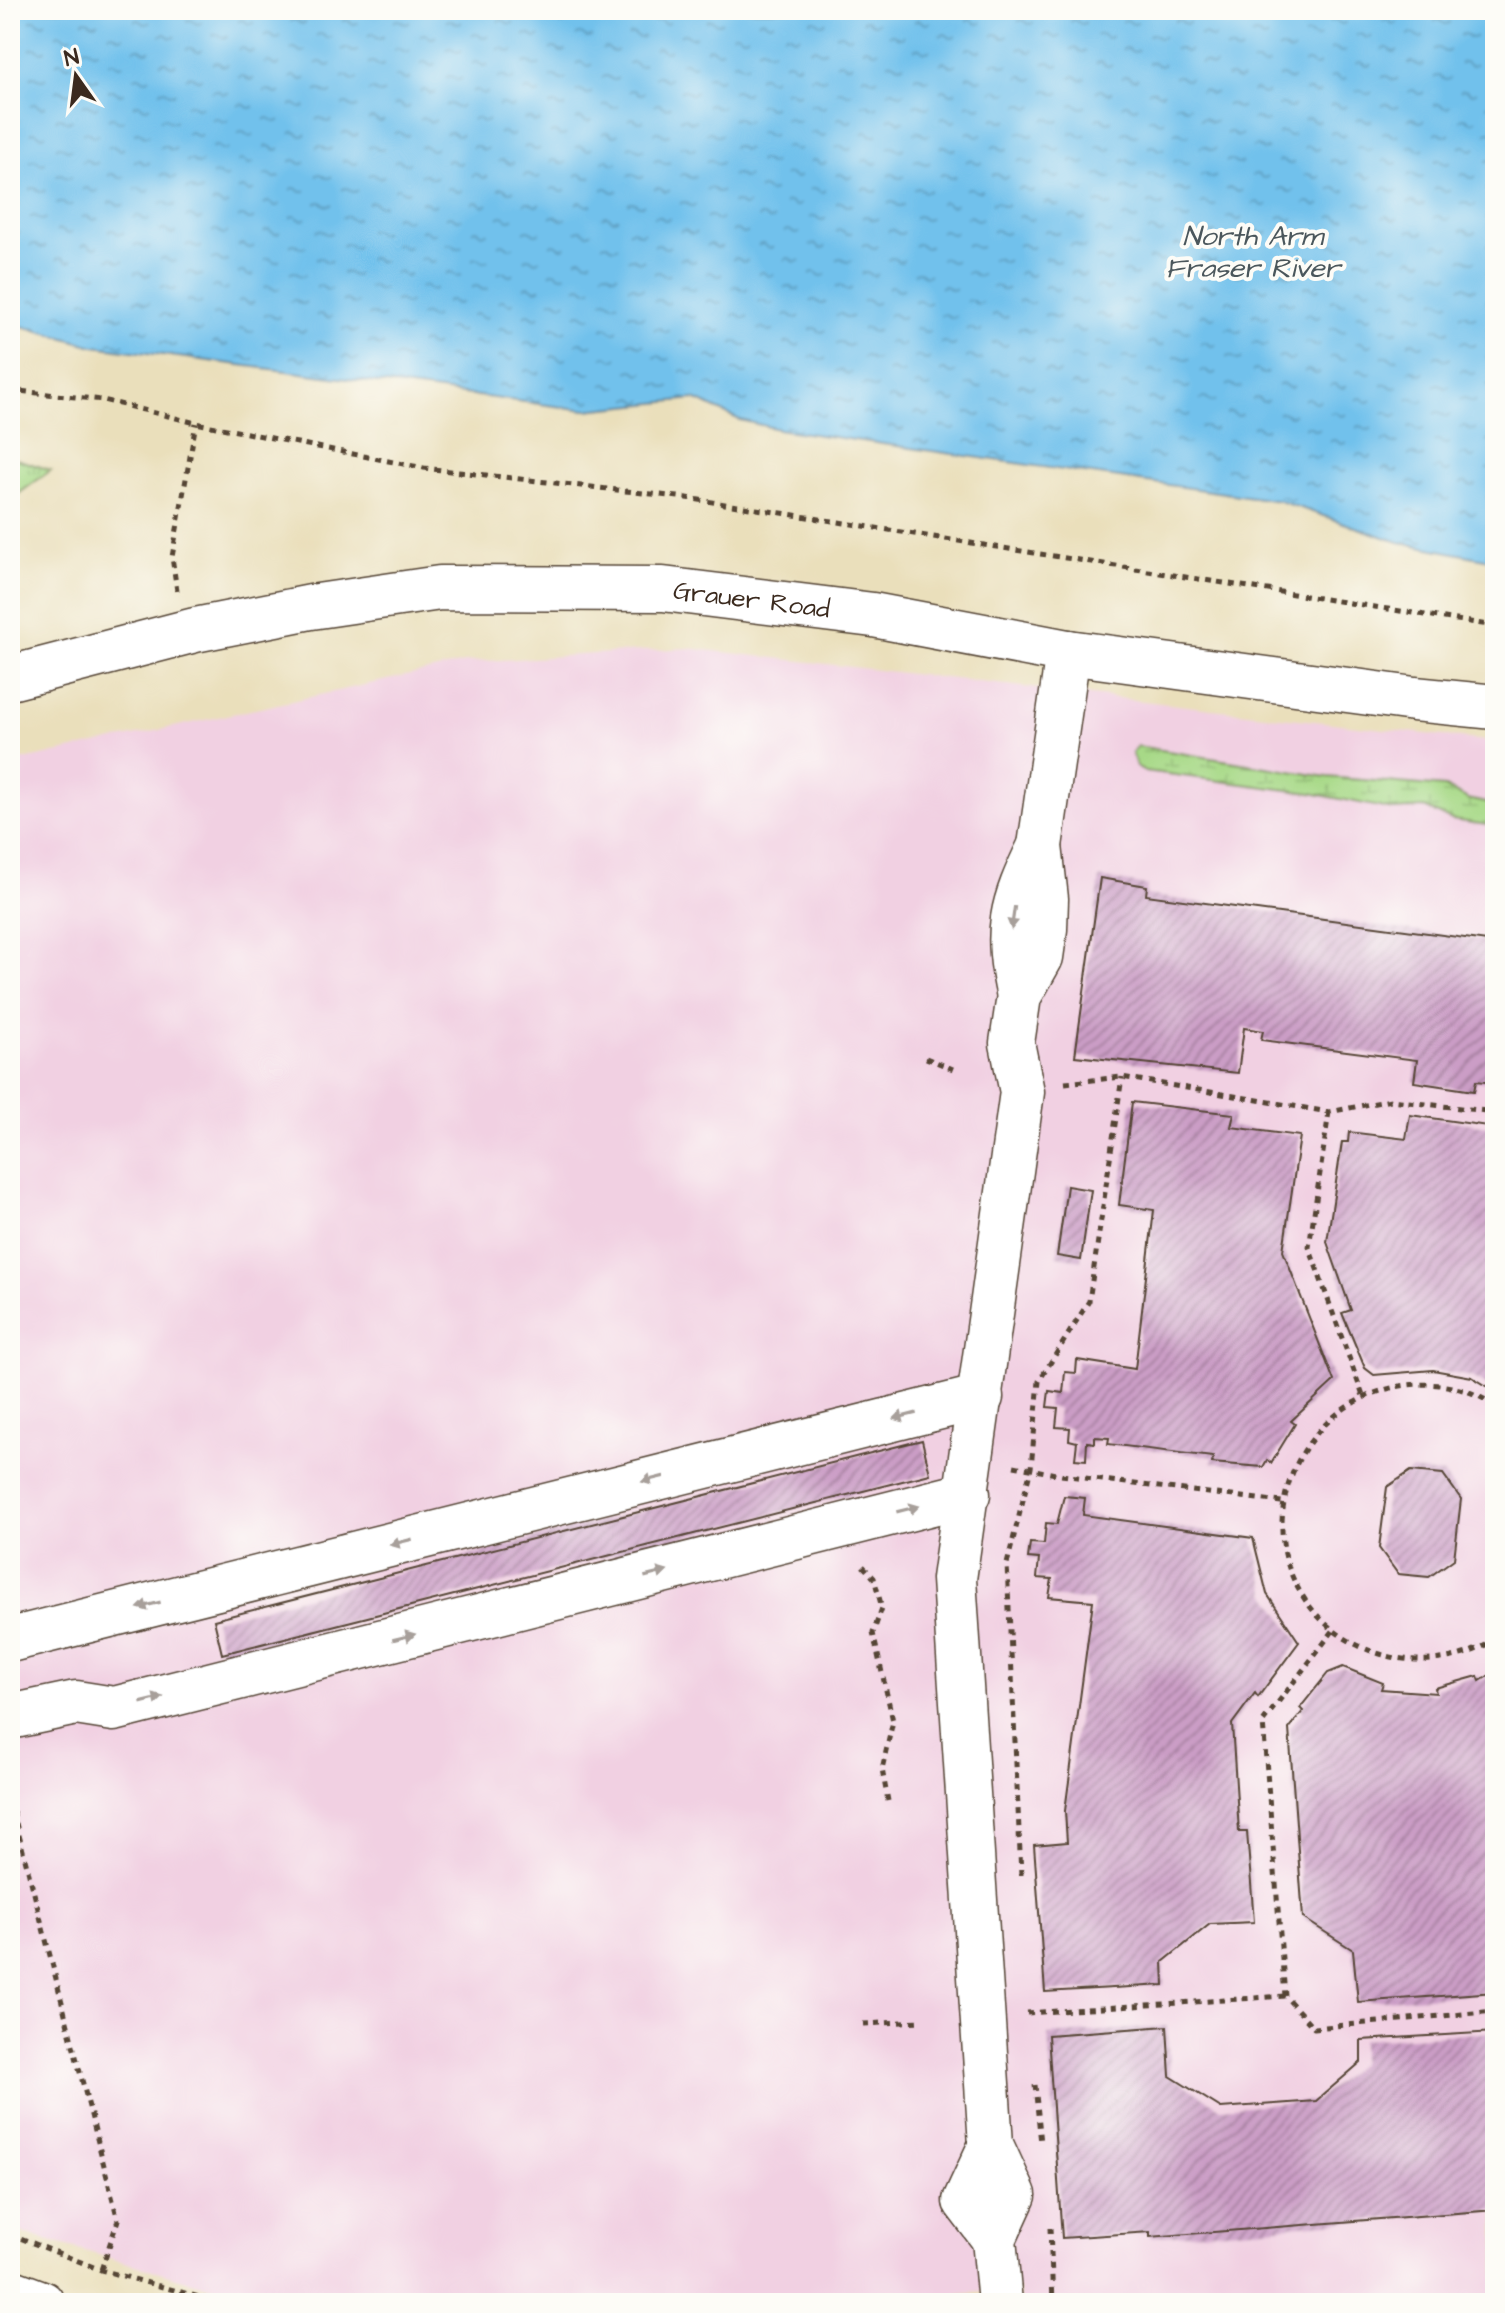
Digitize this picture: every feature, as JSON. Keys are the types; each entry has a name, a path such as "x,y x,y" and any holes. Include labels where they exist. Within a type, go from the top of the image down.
{"street":[{"name":"Grauer Road","path":"10,678 195,630 311,607 440,588 663,589 873,615 1068,652 1414,699 1495,707"},
{"path":"1000,2303 994,2239 965,2201 991,2145 954,1579 1022,1092 1012,1043 1019,996 1041,957 1045,929 1046,899 1040,846 1068,652"},
{"path":"10,1640 981,1397"},
{"path":"10,1717 76,1703 114,1709 968,1494"},
{"path":"10,2291 42,2303"}],"path":[{"path":"10,390 103,400 196,423 424,468 702,501 1495,626"},
{"path":"195,630 175,586 172,557 196,423"},
{"path":"926,1058 953,1069"},
{"path":"1022,1889 1007,1564 1031,1468 1039,1381 1089,1301 1122,1077"},
{"path":"1054,1084 1122,1077 1329,1112 1391,1100 1495,1112"},
{"path":"1329,1112 1309,1247 1363,1396"},
{"path":"1495,1406 1485,1398 1445,1385 1403,1384 1363,1396 1325,1421 1297,1459 1282,1502 1284,1550 1301,1595 1333,1631 1370,1652 1411,1661 1454,1658 1495,1640"},
{"path":"1008,1465 1061,1475 1282,1502"},
{"path":"845,1526 847,1549 874,1578 882,1608 873,1633 893,1721 882,1769 888,1801"},
{"path":"1333,1631 1263,1722 1285,1996 1314,2028 1495,2011"},
{"path":"10,1800 118,2220 101,2270"},
{"path":"1027,2013 1285,1996"},
{"path":"1026,1998 1029,2028"},
{"path":"863,2024 921,2021"},
{"path":"1033,2073 1041,2147"},
{"path":"1049,2222 1053,2303"},
{"path":"10,2234 101,2270 221,2303"},
{"path":"928,2303 936,2299"}],"shaded area":[{"path":"688,648 1495,742 1495,2303 1021,2303 1019,2289 856,2303 268,2303 25,2234 10,2224 10,763 469,662"}],"green space":[{"path":"10,457 51,470 10,500"},
{"path":"1137,746 1327,777 1445,787 1468,799 1495,805 1495,826 1452,820 1424,808 1394,810 1311,793 1145,771 1136,766 1132,753"}],"water":[{"name":"North Arm Fraser River","path":"10,10 1495,10 1495,561 1399,542 1280,501 778,429 740,420 694,399 586,410 94,346 10,323"}],"building":[{"path":"1100,878 1147,886 1146,895 1495,942 1495,1083 1476,1081 1474,1091 1414,1082 1417,1060 1261,1040 1263,1031 1244,1028 1238,1073 1075,1056"},
{"path":"1132,1102 1234,1114 1231,1127 1300,1136 1283,1251 1334,1381 1291,1421 1295,1424 1271,1463 1267,1460 1263,1467 1212,1463 1213,1457 1108,1444 1109,1438 1095,1437 1095,1443 1087,1442 1086,1460 1075,1459 1077,1442 1069,1440 1070,1428 1056,1427 1058,1408 1047,1407 1049,1391 1063,1393 1065,1372 1076,1373 1077,1360 1135,1369 1154,1210 1119,1205"},
{"path":"1410,1115 1495,1127 1495,1391 1472,1377 1433,1370 1374,1375 1365,1368 1342,1313 1351,1310 1327,1242 1342,1142 1348,1142 1349,1132 1406,1139"},
{"path":"1067,1186 1091,1190 1081,1260 1057,1256"},
{"path":"922,1440 930,1474 222,1654 214,1620"},
{"path":"1411,1471 1443,1474 1461,1499 1454,1559 1429,1577 1398,1574 1379,1548 1387,1487"},
{"path":"1064,1496 1085,1498 1083,1515 1253,1538 1267,1594 1299,1642 1258,1697 1255,1693 1232,1724 1239,1832 1247,1832 1254,1922 1210,1924 1163,1962 1164,1985 1045,1992 1034,1845 1067,1842 1065,1811 1093,1601 1049,1597 1052,1579 1037,1578 1039,1559 1028,1558 1030,1543 1044,1544 1046,1523 1057,1524"},
{"path":"1343,1667 1383,1683 1381,1689 1436,1693 1435,1688 1478,1676 1480,1681 1495,1672 1495,1992 1358,2002 1353,1950 1303,1918 1289,1729 1303,1711 1300,1708 1328,1673"},
{"path":"1167,2026 1170,2076 1221,2108 1316,2101 1361,2062 1361,2040 1495,2032 1495,2210 1150,2237 1150,2232 1062,2238 1048,2035"}]}
